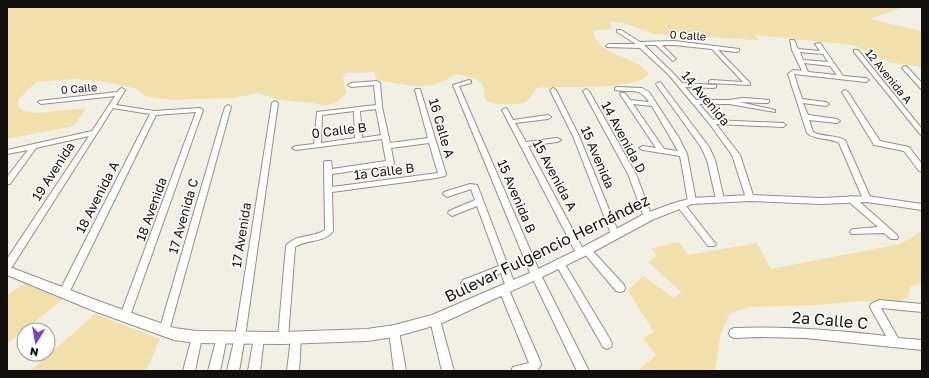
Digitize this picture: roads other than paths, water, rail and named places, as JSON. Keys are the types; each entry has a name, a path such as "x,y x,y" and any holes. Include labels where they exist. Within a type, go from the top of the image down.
{"street":[{"name":"14 Avenida","path":"620,31 640,45 671,74 711,122 736,155 750,198"},
{"path":"792,41 806,73"},
{"name":"0 Calle","path":"610,46 640,45 661,42 737,50"},
{"path":"661,42 673,59"},
{"path":"818,44 841,77"},
{"path":"679,84 748,84 713,47"},
{"path":"795,50 824,52"},
{"name":"12 Avenida A","path":"856,51 922,133"},
{"path":"800,61 832,64"},
{"path":"905,68 922,87"},
{"path":"866,80 806,73 791,73 810,133 813,135 837,139 842,142 867,199"},
{"name":"15 Avenida B","path":"469,82 456,84 536,275 583,371"},
{"path":"283,338 291,246 296,242 325,235 329,231 328,168 390,163 379,107 377,83 351,85"},
{"path":"659,84 705,147 711,160 720,199"},
{"path":"616,89 642,90 647,93 652,104 675,138 683,154 686,202 711,244"},
{"name":"16 Calle A","path":"418,90 442,174"},
{"name":"15 Avenida","path":"553,90 576,136 615,234"},
{"name":"0 Calle","path":"41,102 121,92"},
{"name":"19 Avenida","path":"7,269 93,133 121,92"},
{"name":"14 Avenida D","path":"586,92 632,174 648,217"},
{"path":"845,92 877,143 906,149 922,169"},
{"path":"623,94 661,150"},
{"path":"729,102 736,100 767,101"},
{"path":"799,100 826,104"},
{"path":"628,102 652,104"},
{"path":"694,102 729,102 773,111"},
{"name":"17 Avenida","path":"233,371 240,337 275,103"},
{"path":"112,106 154,113"},
{"name":"17 Avenida C","path":"164,332 228,107"},
{"path":"317,145 318,114 322,112 379,107"},
{"path":"357,109 359,140"},
{"name":"18 Avenida","path":"125,316 170,198 200,110 154,113"},
{"name":"15 Avenida A","path":"505,110 583,252"},
{"name":"18 Avenida A","path":"64,292 154,113"},
{"path":"511,122 548,117"},
{"path":"804,117 837,121"},
{"path":"711,122 783,125"},
{"path":"7,152 93,133"},
{"name":"0 Calle B","path":"296,148 384,137"},
{"path":"386,146 432,140"},
{"path":"524,145 557,140"},
{"path":"7,182 34,146"},
{"path":"643,148 683,154"},
{"name":"1a Calle B","path":"329,190 442,174"},
{"path":"447,194 470,186 474,187 480,201 504,268 508,288 535,365 532,368 517,371"},
{"name":"Bulevar Fulgencio Hernández","path":"7,269 164,332 197,337 258,338 367,335 394,331 435,320 536,275 648,217 686,202 750,198 821,201 867,199 922,207"},
{"path":"851,199 894,237"},
{"path":"452,212 480,201"},
{"path":"854,232 886,230"},
{"path":"583,252 620,288"},
{"path":"560,263 607,344"},
{"path":"466,283 504,268"},
{"path":"895,342 875,307 879,304 922,308"},
{"path":"435,320 448,371"},
{"path":"394,331 400,371"},
{"name":"2a Calle C","path":"734,333 767,331 821,334 922,345"},
{"path":"189,371 197,337"},
{"path":"214,371 222,337"},
{"path":"254,371 258,338"},
{"path":"293,371 296,338"}]}
